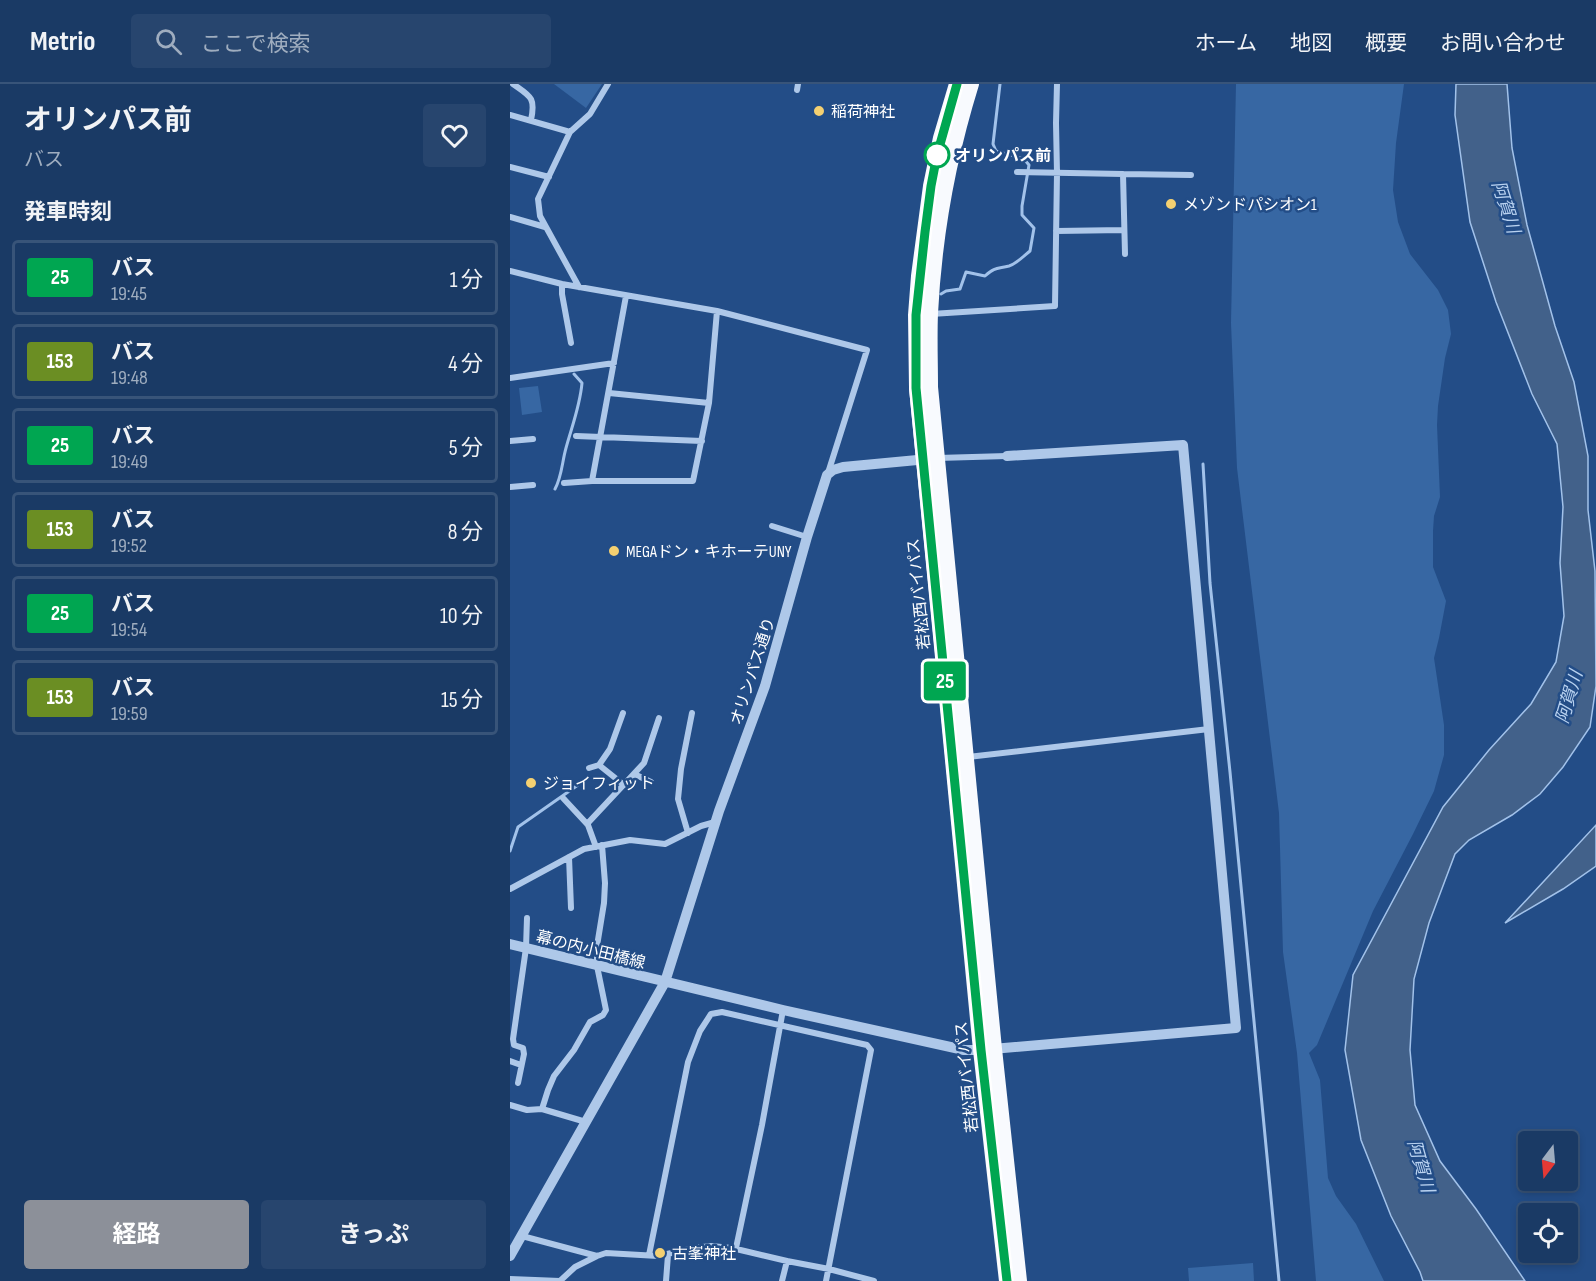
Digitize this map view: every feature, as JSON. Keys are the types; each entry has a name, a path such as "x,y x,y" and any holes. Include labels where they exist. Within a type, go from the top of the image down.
{"highway":[{"name":"若松西バイパス","path":"957,84 941,138 931,186 916,388 930,459 952,619 966,758 1007,1281"},
{"name":"若松西バイパス","path":"923,314 944,188 954,141 971,84"},
{"name":"若松西バイパス","path":"930,459 988,1049 1019,1281"}],"street":[{"path":"513,84 533,101 531,120"},
{"path":"579,287 545,227 540,216 538,199 570,132 590,114 608,84"},
{"path":"923,314 1055,306 1057,84"},
{"path":"510,115 570,132"},
{"path":"510,166 549,177"},
{"path":"1025,172 1191,176"},
{"path":"1123,174 1125,254"},
{"path":"510,217 545,227"},
{"path":"1056,231 1124,230"},
{"path":"510,271 562,284 717,311 867,350 827,476"},
{"path":"562,284 571,343"},
{"path":"591,481 626,296"},
{"path":"564,483 693,481 709,403 717,311"},
{"path":"510,378 614,363"},
{"path":"609,393 709,403"},
{"path":"576,436 702,441"},
{"path":"510,441 533,439"},
{"path":"827,476 833,470 843,467 930,459 1182,445 1209,729 966,758"},
{"name":"オリンパス通り","path":"510,1256 665,982 715,822 765,686 807,537 827,476"},
{"path":"510,487 533,485"},
{"path":"772,526 807,537"},
{"path":"589,768 599,765 610,749 623,713"},
{"path":"688,833 678,800 692,713"},
{"path":"587,824 644,763 659,718"},
{"name":"幕の内小田橋線","path":"510,944 783,1010 964,1050 1236,1028 1209,729"},
{"path":"599,765 624,785"},
{"path":"634,774 651,782"},
{"path":"542,1109 554,1076 574,1050 590,1022 603,1015 606,1010 597,966 597,946 605,883 599,846 587,824 563,798"},
{"path":"510,889 584,849 630,840 665,844 701,826 715,822"},
{"path":"569,857 571,908"},
{"path":"518,1083 524,1054 522,1048 514,1045 513,1039 526,948 527,918"},
{"path":"736,1248 783,1010"},
{"path":"649,1255 688,1062 700,1031 711,1014 722,1012 867,1045 871,1050 826,1281"},
{"path":"510,1060 521,1065"},
{"path":"510,1105 527,1110 542,1109 586,1122"},
{"path":"522,1236 597,1256"},
{"path":"510,1279 560,1281 575,1267 606,1253 669,1255 711,1246 736,1248 874,1281"},
{"path":"666,1281 669,1255"},
{"path":"782,1281 787,1261"}],"shaded area":[{"path":"554,84 602,84 586,108"},
{"path":"1236,84 1404,84 1396,143 1393,190 1398,222 1410,254 1438,290 1448,310 1451,334 1438,406 1440,497 1434,516 1433,531 1433,567 1446,601 1434,658 1444,725 1444,755 1434,791 1373,911 1317,1045 1309,1053 1320,1080 1328,1178 1336,1196 1356,1224 1384,1281 1316,1281 1297,1053 1283,952 1279,813 1237,468 1231,323"},
{"path":"538,386 542,412 522,415 519,388"},
{"path":"1253,1263 1254,1281 1189,1281 1188,1268"}],"water":[{"name":"阿賀川","path":"1456,84 1507,84 1512,148 1527,225 1555,326 1574,382 1588,456 1588,510 1595,571 1596,686 1590,727 1563,767 1540,794 1512,815 1469,840 1455,854 1429,923 1414,979 1410,1050 1415,1105 1440,1161 1525,1281 1423,1281 1391,1216 1361,1140 1345,1050 1353,975 1443,807 1489,750 1531,704 1556,662 1564,616 1560,563 1563,507 1557,444 1532,394 1496,302 1470,222 1455,115"},
{"path":"1596,825 1596,866 1563,889 1505,923"}],"waterway":[{"path":"941,294 960,289 966,272 985,276 994,270 1014,264 1030,251 1034,228 1022,215 1029,165 1024,159 996,151 993,144 1000,84"},
{"path":"555,489 561,474 581,391 582,383 574,374"},
{"path":"1203,464 1210,583 1279,1281"},
{"path":"510,851 518,827 578,785"}],"bus line":[{"name":"25","path":"957,84 941,138 931,186 916,315 916,388 981,1050 1007,1281"}],"place":[{"name":"稲荷神社","path":"819,111"},
{"name":"オリンパス前","path":"937,155"},
{"name":"メゾンドパシオン1","path":"1171,204"},
{"name":"MEGAドン・キホーテUNY","path":"614,551"},
{"name":"ジョイフィット","path":"531,783"},
{"name":"古峯神社","path":"660,1253"}]}
